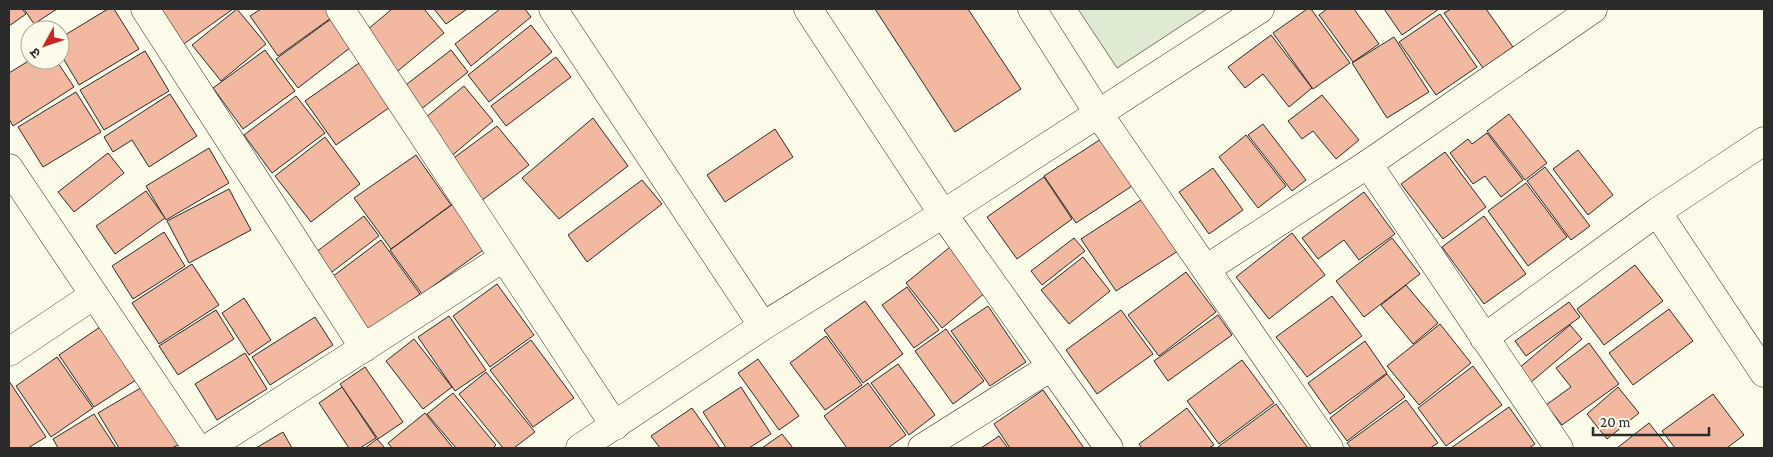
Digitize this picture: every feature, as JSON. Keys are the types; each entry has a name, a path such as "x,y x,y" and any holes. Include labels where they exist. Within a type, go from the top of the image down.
{"street":[{"path":"145,9 364,348"},
{"path":"553,9 763,326"},
{"path":"808,9 943,214 1108,448"},
{"path":"1032,9 1098,113 1329,448"},
{"path":"580,448 763,326 943,214 1260,9"},
{"path":"1206,269 1368,164 1593,9"},
{"path":"343,10 503,258 615,426"},
{"path":"1484,338 1657,212 1764,142"},
{"path":"1368,164 1559,448"},
{"path":"9,168 197,448"},
{"path":"1657,212 1764,373"},
{"path":"208,448 503,258"},
{"path":"9,352 94,295"},
{"path":"922,448 1051,367"}],"green space":[{"path":"1078,9 1207,9 1117,68"}],"building":[{"path":"9,9 22,9 26,14 9,26"},
{"path":"24,9 57,9 40,20 31,20"},
{"path":"108,9 114,9 139,49 79,85 70,70 70,32"},
{"path":"158,9 233,9 181,46"},
{"path":"237,9 266,44 221,81 192,45"},
{"path":"261,9 335,9 338,13 278,56 250,16"},
{"path":"392,9 424,9 444,33 394,74 361,35"},
{"path":"434,9 467,9 446,24"},
{"path":"500,9 525,9 531,17 471,66 455,44"},
{"path":"875,9 968,9 1021,89 955,132"},
{"path":"1307,9 1311,9 1350,63 1313,89 1273,33"},
{"path":"1327,9 1354,9 1379,44 1353,62 1319,15"},
{"path":"1384,9 1439,9 1402,35"},
{"path":"1451,9 1486,9 1513,47 1483,68 1444,13"},
{"path":"1440,14 1477,67 1436,95 1399,42"},
{"path":"335,16 355,44 298,88 276,59"},
{"path":"531,25 552,52 489,102 468,75"},
{"path":"1271,35 1312,88 1289,107 1263,74 1245,88 1228,67"},
{"path":"1394,37 1429,92 1387,118 1352,63"},
{"path":"265,50 295,91 243,129 213,88"},
{"path":"451,50 468,72 415,114 398,91"},
{"path":"145,51 169,91 104,130 80,90"},
{"path":"556,57 571,77 506,126 491,106"},
{"path":"362,61 393,105 336,145 305,101"},
{"path":"20,66 20,70 63,70 74,87 13,126 9,119 9,73"},
{"path":"464,86 493,121 449,158 420,122"},
{"path":"76,92 101,132 43,167 18,127"},
{"path":"170,94 197,136 149,167 132,140 113,152 104,137"},
{"path":"1322,95 1359,140 1336,159 1313,131 1302,139 1288,121"},
{"path":"296,96 325,133 272,173 244,135"},
{"path":"1509,114 1547,163 1525,180 1487,131"},
{"path":"593,118 628,166 559,219 522,178"},
{"path":"1263,124 1306,180 1292,191 1248,135"},
{"path":"497,126 529,165 477,204 447,163"},
{"path":"775,129 793,157 725,202 707,175"},
{"path":"1487,133 1523,180 1501,197 1485,176 1473,184 1450,153 1468,139 1472,144"},
{"path":"1246,135 1286,186 1258,208 1219,157"},
{"path":"325,137 360,184 311,222 275,176"},
{"path":"1101,139 1132,186 1076,223 1044,176"},
{"path":"209,148 229,183 166,220 146,186"},
{"path":"1578,150 1613,195 1588,215 1553,169"},
{"path":"1445,152 1486,207 1443,239 1401,184"},
{"path":"108,153 124,173 74,212 58,192"},
{"path":"416,155 451,205 391,249 354,198"},
{"path":"1545,167 1590,226 1571,240 1527,181"},
{"path":"1213,168 1243,210 1209,234 1179,192"},
{"path":"1044,177 1072,219 1017,259 987,217"},
{"path":"642,180 662,204 587,262 568,235"},
{"path":"1526,183 1567,237 1528,266 1488,211"},
{"path":"229,189 251,230 189,263 167,221"},
{"path":"146,191 165,218 115,254 96,226"},
{"path":"1364,192 1395,234 1359,260 1344,240 1318,259 1302,238"},
{"path":"1144,198 1178,251 1116,291 1081,239"},
{"path":"453,204 486,248 422,294 390,250"},
{"path":"364,216 379,236 328,275 312,255"},
{"path":"1484,216 1526,274 1484,304 1442,247"},
{"path":"164,232 185,266 133,299 112,266"},
{"path":"1292,233 1325,275 1269,319 1236,277"},
{"path":"1074,238 1085,251 1042,285 1031,271"},
{"path":"1392,238 1420,274 1364,317 1336,281"},
{"path":"381,240 420,294 367,332 328,280"},
{"path":"950,247 986,292 942,328 906,283"},
{"path":"1083,257 1110,291 1069,324 1041,290"},
{"path":"192,264 219,305 159,344 132,303"},
{"path":"1635,265 1663,301 1604,345 1577,309"},
{"path":"1186,272 1216,312 1159,356 1128,315"},
{"path":"497,284 534,335 490,367 453,316"},
{"path":"1406,285 1438,323 1413,344 1381,305"},
{"path":"907,287 939,330 914,348 882,305"},
{"path":"1332,296 1362,336 1307,377 1276,337"},
{"path":"244,298 271,340 249,355 222,313"},
{"path":"865,301 903,354 863,383 824,330"},
{"path":"1569,302 1580,317 1526,356 1515,341"},
{"path":"988,306 1026,362 990,386 951,331"},
{"path":"1669,309 1693,341 1633,385 1609,353"},
{"path":"216,310 234,339 178,375 159,346"},
{"path":"1121,310 1153,354 1097,394 1066,350"},
{"path":"1218,315 1232,335 1168,381 1154,361"},
{"path":"449,316 486,370 455,391 418,337"},
{"path":"315,317 333,345 270,385 252,357"},
{"path":"1440,324 1471,363 1419,405 1387,366"},
{"path":"1570,325 1582,339 1530,383 1518,369"},
{"path":"100,327 136,380 94,407 59,355"},
{"path":"946,329 984,381 953,404 915,351"},
{"path":"826,336 862,385 825,410 790,363"},
{"path":"414,339 452,387 423,409 386,361"},
{"path":"531,340 574,398 533,427 490,370"},
{"path":"1365,341 1387,373 1330,414 1308,383"},
{"path":"1589,343 1619,384 1562,425 1546,405 1571,387 1556,368"},
{"path":"245,353 267,389 217,420 195,384"},
{"path":"57,357 93,408 51,437 16,386"},
{"path":"758,359 799,416 779,430 738,373"},
{"path":"1242,360 1274,403 1219,444 1187,401"},
{"path":"898,364 935,415 909,435 871,383"},
{"path":"1473,366 1502,405 1446,446 1418,408"},
{"path":"365,367 403,422 378,439 340,384"},
{"path":"486,372 535,432 514,448 503,448 459,394"},
{"path":"1387,374 1405,397 1347,441 1330,418"},
{"path":"9,381 46,437 28,448 9,448"},
{"path":"868,383 906,435 888,448 847,448 824,416"},
{"path":"144,386 180,444 172,448 119,448 98,413"},
{"path":"342,387 376,438 360,448 349,448 319,403"},
{"path":"741,387 771,434 749,448 726,448 703,412"},
{"path":"1618,387 1639,413 1607,439 1587,414"},
{"path":"1043,390 1084,448 1010,448 994,424"},
{"path":"453,393 496,445 493,448 456,448 427,414"},
{"path":"1713,394 1744,435 1727,448 1675,448 1662,431"},
{"path":"1406,400 1438,443 1430,448 1351,448 1347,443"},
{"path":"1276,404 1308,448 1218,447"},
{"path":"1509,407 1535,444 1529,448 1451,448"},
{"path":"692,408 720,448 660,448 651,436"},
{"path":"1187,408 1214,445 1209,448 1142,448 1139,444"},
{"path":"425,413 453,448 392,448 388,443"},
{"path":"94,414 116,448 58,448 53,439"},
{"path":"1649,423 1669,448 1617,448"},
{"path":"283,432 292,448 256,448"},
{"path":"782,434 793,448 762,448"},
{"path":"999,436 1008,448 981,448"},
{"path":"377,439 385,448 365,448"}]}
